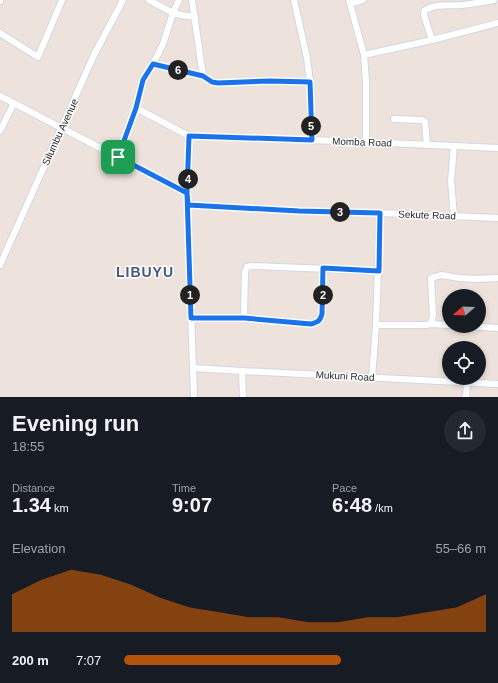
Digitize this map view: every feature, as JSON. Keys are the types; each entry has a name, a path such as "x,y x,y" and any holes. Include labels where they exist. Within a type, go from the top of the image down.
{"street":[{"path":"0,33 38,57 62,0"},
{"name":"Silumbu Avenue","path":"0,265 94,55 123,0"},
{"path":"149,0 173,13 194,16"},
{"path":"118,157 136,108 143,80 163,44 179,0"},
{"path":"192,0 203,76"},
{"path":"294,0 307,58 310,82 312,140"},
{"path":"363,0 350,2 364,55 366,81 366,142"},
{"path":"432,40 424,15 424,11 428,8 441,5 460,5 489,0"},
{"path":"364,55 432,40 497,23 498,31"},
{"path":"153,64 203,76 212,82 218,83 270,81 310,82"},
{"path":"0,96 187,193"},
{"path":"0,131 14,103"},
{"name":"Momba Road","path":"136,108 189,136 498,148"},
{"path":"394,119 422,120 425,122 427,145"},
{"path":"189,136 187,193 194,397"},
{"path":"454,146 451,181 454,216"},
{"name":"Sekute Road","path":"188,205 299,211 498,218"},
{"path":"372,378 379,271 380,213"},
{"path":"244,318 245,272 247,267 323,268 379,271"},
{"path":"191,318 244,318 311,324 317,322 321,318 322,314 323,268"},
{"path":"431,324 433,315 432,278 440,275 475,279 498,278"},
{"path":"376,324 442,325"},
{"path":"486,327 498,328"},
{"name":"Mukuni Road","path":"193,368 442,382"},
{"path":"242,371 243,397"},
{"name":"Mukuni Road","path":"486,384 498,384"},
{"path":"466,397 467,385"}],"district":[{"name":"LIBUYU","path":"145,272"}],"route":[{"path":"153,64 203,76 212,82 218,83 270,81 310,82 312,140 189,136 188,205 299,211 380,213 379,271 323,268 322,314 321,318 317,322 311,324 244,318 191,318 187,193 118,157 136,108 143,80 153,64"}]}
